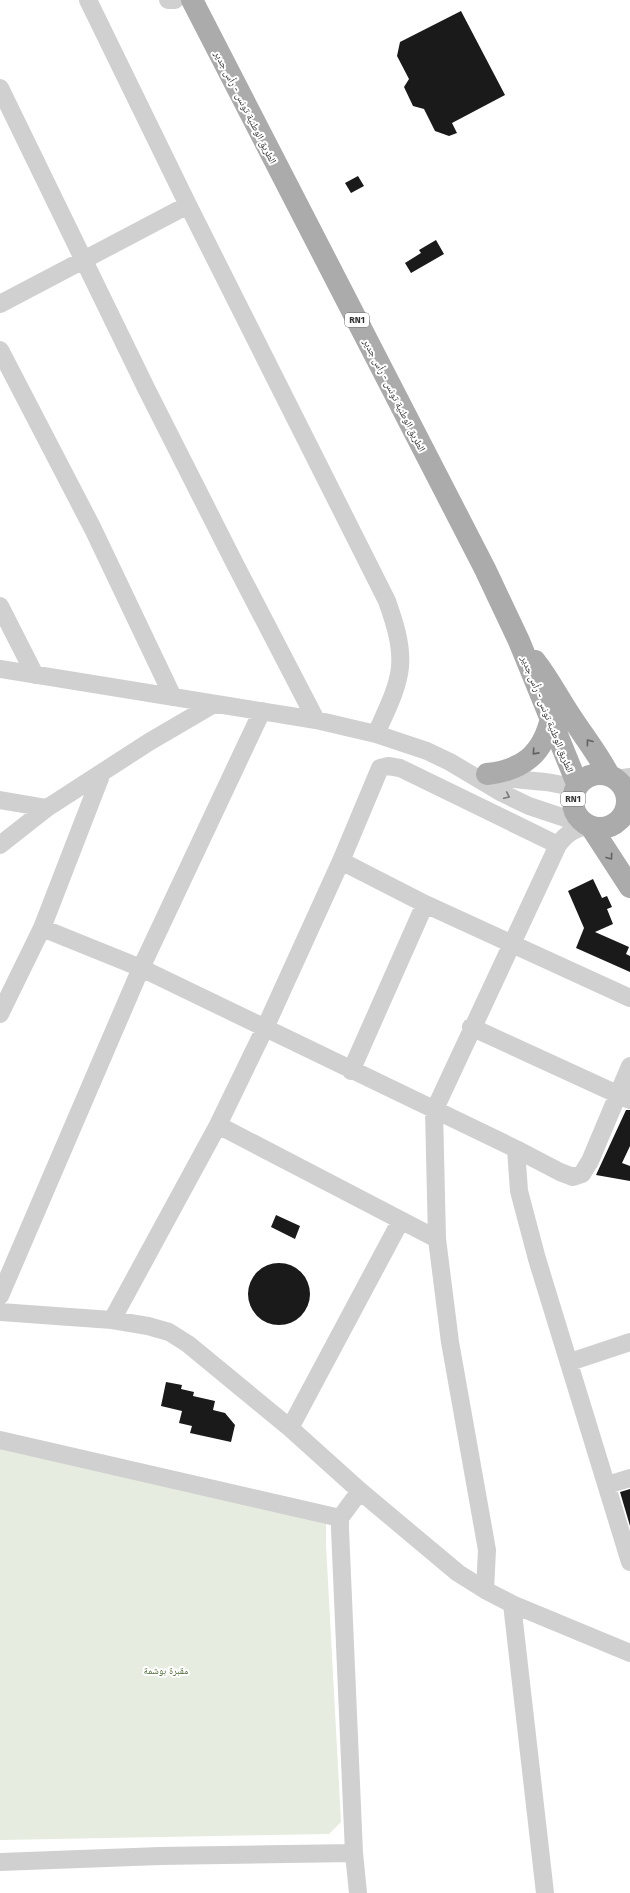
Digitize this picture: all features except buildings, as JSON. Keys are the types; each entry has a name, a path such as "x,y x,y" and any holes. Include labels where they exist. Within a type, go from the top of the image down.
{"main road":[{"name":"الطريق الوطنية تونس - رأس جدير","path":"192,0 485,569 519,642 535,684 551,718 577,788"},
{"name":"الطريق الوطنية تونس - رأس جدير","path":"519,642 549,678 573,720 618,777"},
{"path":"487,774 502,772 517,767 530,758 544,740 551,718"},
{"name":"RN1","path":"589,826 607,828 628,816 628,804 625,790 618,777 592,775 584,779 577,788 573,797 576,813 589,826 630,887"}],"street":[{"path":"88,0 188,205 387,600 396,625 400,667 391,699 376,734"},
{"path":"168,0 175,0"},
{"path":"0,88 235,564 316,720"},
{"path":"0,304 188,205"},
{"path":"0,350 93,529 173,697"},
{"path":"0,606 35,675"},
{"path":"0,669 316,720 376,734 427,751 450,762 505,779 550,781 577,788"},
{"path":"1,847 47,808 149,742 214,704"},
{"path":"0,1296 141,968 262,711"},
{"path":"450,762 475,779 529,806 589,826"},
{"path":"112,1320 218,1125 265,1028 341,861 377,772 380,768 388,766 400,768 558,845"},
{"path":"0,1014 42,928 102,773"},
{"path":"0,800 47,808"},
{"path":"485,1590 487,1550 450,1342 437,1239 434,1111 471,1027 558,845 570,832 579,827 589,826"},
{"path":"341,861 426,904 630,998"},
{"path":"351,1071 426,904"},
{"path":"42,928 141,968 351,1071 573,1177 582,1174 624,1097 630,1066"},
{"path":"471,1027 624,1097"},
{"path":"218,1125 400,1222 437,1239"},
{"path":"516,1149 519,1191 537,1259 570,1362 630,1562"},
{"path":"290,1428 400,1222"},
{"path":"0,1312 112,1320 148,1326 169,1332 188,1344 290,1428 360,1491 458,1572 485,1590 512,1604 630,1653"},
{"path":"570,1362 630,1342"},
{"path":"0,1440 340,1518"},
{"path":"607,1485 630,1478"},
{"path":"358,1893 354,1854 341,1571 340,1518 360,1491"},
{"path":"512,1604 545,1893"},
{"path":"0,1862 160,1856 354,1854"}],"green space":[{"name":"مقبرة بوشمة","path":"0,1444 326,1524 341,1822 329,1834 0,1840"}]}
